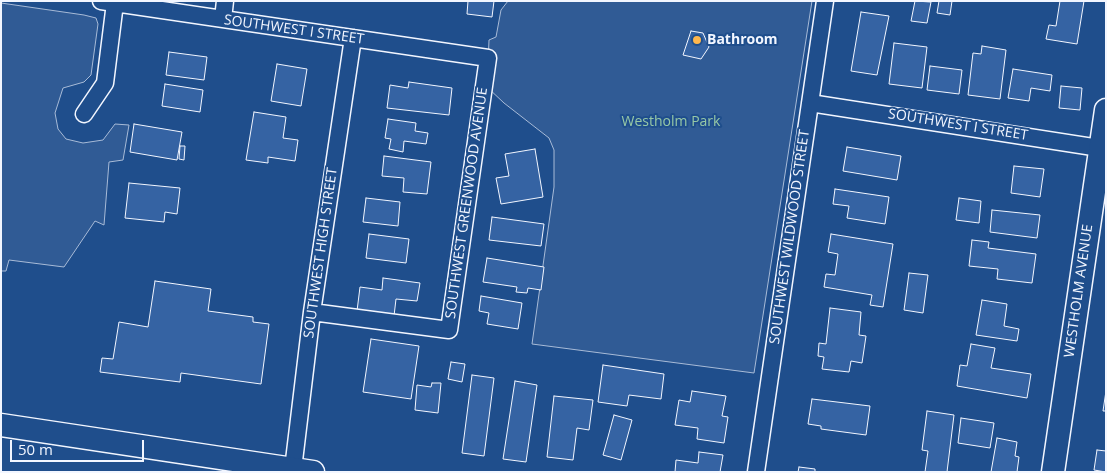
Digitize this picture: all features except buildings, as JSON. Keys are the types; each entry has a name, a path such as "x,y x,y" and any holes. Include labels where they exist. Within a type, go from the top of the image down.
{"street":[{"path":"223,19 225,1"},
{"name":"SOUTHWEST WILDWOOD STREET","path":"756,472 825,1"},
{"path":"84,114 104,83 108,2"},
{"name":"SOUTHWEST I STREET","path":"108,2 488,58"},
{"name":"SOUTHWEST HIGH STREET","path":"303,470 312,312 353,38"},
{"name":"SOUTHWEST GREENWOOD AVENUE","path":"312,312 449,330 488,58"},
{"name":"SOUTHWEST I STREET","path":"810,102 1103,148"},
{"name":"WESTHOLM AVENUE","path":"1054,472 1103,148 1106,110"},
{"path":"3,428 229,466 303,470"}],"shaded area":[{"name":"Westholm Park","path":"508,1 812,1 754,373 532,344 554,187 554,150 549,138 504,103 487,87 489,40 496,37 501,10"},
{"path":"1,3 96,18 98,24 91,75 84,82 63,88 55,113 58,129 66,139 83,143 103,140 115,124 129,125 123,160 109,162 104,225 95,221 64,267 9,260 6,271 1,271"}],"place":[{"name":"Bathroom","path":"697,40"}]}
